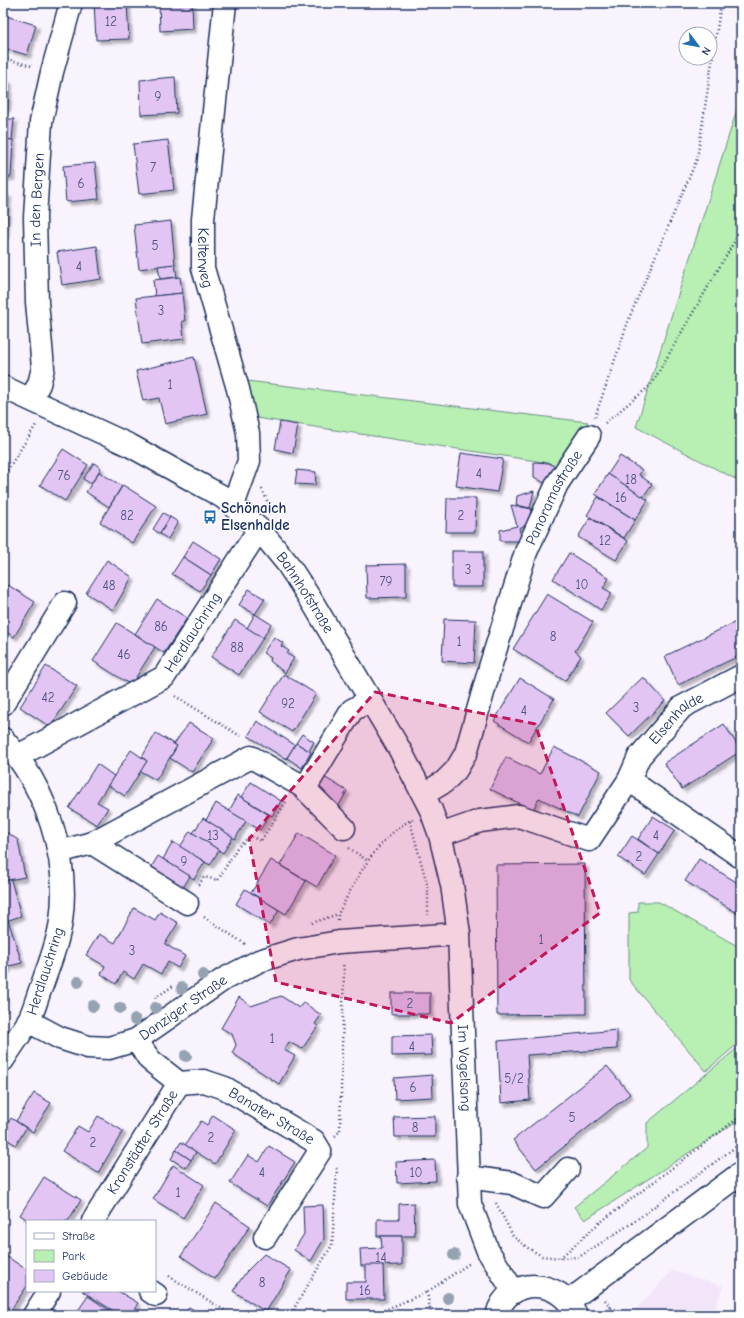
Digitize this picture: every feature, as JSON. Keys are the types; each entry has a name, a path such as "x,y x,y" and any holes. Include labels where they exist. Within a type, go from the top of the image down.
{"street":[{"name":"In den Bergen","path":"39,403 39,384 43,368 37,302 35,217 41,122 52,72 71,3"},
{"name":"Kelterweg","path":"225,3 202,219 203,268 238,389 248,433 249,461 233,505"},
{"name":"Bahnhofstraße","path":"3,387 131,446 217,494 233,505 259,529 287,563 370,700 427,802 440,834"},
{"name":"Panoramastraße","path":"427,802 456,770 466,753 491,664 526,552 557,484 589,436"},
{"name":"Herdlauchring","path":"18,756 164,677 259,529"},
{"path":"3,704 65,603"},
{"name":"Elsenhalde","path":"440,834 480,821 519,816 589,840 629,780 639,757 682,707 741,676"},
{"path":"300,785 310,780 352,710 370,700"},
{"name":"Herdlauchring","path":"3,739 18,756 47,809 59,852 62,885 61,922 50,963 28,1021 3,1060"},
{"path":"59,852 92,843 251,756 300,785 344,836"},
{"path":"629,780 741,857"},
{"name":"Im Vogelsang","path":"440,834 452,885 459,934 470,1204 488,1251 514,1292"},
{"path":"92,843 187,903"},
{"name":"Danziger Straße","path":"28,1021 60,1038 88,1047 109,1048 136,1040 224,979 259,962 298,949 339,942 459,934"},
{"path":"136,1040 150,1060 179,1083"},
{"name":"Banater Straße","path":"179,1083 204,1081 225,1088 314,1142 320,1151 265,1237"},
{"name":"Kronstädter Straße","path":"94,1220 179,1083"},
{"path":"468,1177 512,1183 543,1197 568,1168"},
{"path":"497,1315 504,1301 514,1292 526,1287 543,1286 560,1293 572,1308 741,1173"},
{"path":"34,1315 48,1292"}],"path":[{"path":"589,436 630,316 697,159 721,3"},
{"path":"3,58 52,72"},
{"name":"Panoramastraße","path":"589,436 651,385 741,230"},
{"path":"3,477 39,403"},
{"path":"154,683 245,739 251,756"},
{"path":"223,929 199,914 187,903 204,877 218,880 237,848 250,836 261,841 300,785"},
{"path":"289,1315 332,1245 337,1169 320,1151 340,1132 344,972 339,942 338,914 368,861 391,834 410,820 427,802"},
{"path":"344,836 368,861"},
{"path":"560,1258 598,1224 741,1116"},
{"path":"513,1236 528,1248 542,1256 560,1258 578,1257 632,1223 741,1143"},
{"path":"156,1289 168,1275 232,1315"},
{"path":"373,1315 427,1292 431,1315"},
{"path":"611,1308 630,1315"},
{"path":"293,1310 306,1315"}],"highlighted area":[{"path":"375,692 535,724 600,913 451,1023 276,982 249,839"}],"shaded area":[{"path":"672,1271 723,1286 713,1315 630,1315"}],"green space":[{"path":"741,97 741,482 636,427"},
{"path":"247,381 588,422 558,469 549,463 256,418"},
{"path":"638,902 659,902 741,948 741,1041 706,1071 629,980 629,913 638,912"},
{"path":"741,1045 741,1119 585,1220 574,1207 647,1148 647,1123"}],"building":[{"path":"94,3 127,3 129,39 96,40"},
{"path":"159,3 192,3 193,29 160,31"},
{"path":"3,15 36,25 27,55 3,48"},
{"path":"175,77 177,113 141,115 140,80"},
{"path":"3,80 9,81 7,108 3,108"},
{"path":"3,119 14,119 12,140 3,139"},
{"path":"3,139 13,140 11,177 3,177"},
{"path":"168,140 174,190 139,194 133,144"},
{"path":"95,163 99,199 66,202 63,166"},
{"path":"3,194 8,194 5,236 3,235"},
{"path":"171,221 175,264 139,269 134,225"},
{"path":"97,246 101,279 62,285 57,252"},
{"path":"175,264 177,277 160,279 158,266"},
{"path":"180,277 182,293 155,296 153,280"},
{"path":"182,293 185,321 182,321 184,339 142,344 136,298"},
{"path":"194,357 207,414 165,424 159,398 143,401 136,371"},
{"path":"280,422 298,425 293,453 275,449"},
{"path":"63,449 88,465 65,501 40,485"},
{"path":"461,453 503,459 497,492 456,486"},
{"path":"620,456 642,470 639,475 652,484 643,497 608,474"},
{"path":"534,462 549,463 558,469 548,485 534,477"},
{"path":"94,463 101,468 91,484 83,479"},
{"path":"297,470 316,472 315,485 295,484"},
{"path":"99,472 122,486 109,507 86,492"},
{"path":"608,474 648,500 635,520 595,494"},
{"path":"123,485 156,506 132,543 100,522"},
{"path":"534,491 530,508 516,505 517,496"},
{"path":"598,497 635,520 624,538 587,515"},
{"path":"447,498 476,498 475,532 446,532"},
{"path":"511,505 532,509 526,525 519,528 522,541 500,541 500,530 517,526"},
{"path":"163,513 170,517 160,534 153,529"},
{"path":"170,517 178,522 168,539 160,534"},
{"path":"590,518 628,541 616,560 578,537"},
{"path":"193,541 221,559 211,575 183,557"},
{"path":"452,551 483,551 483,587 452,587"},
{"path":"569,553 609,578 603,588 612,593 601,610 553,579"},
{"path":"183,557 211,575 200,591 172,574"},
{"path":"107,560 132,577 113,610 86,593"},
{"path":"406,564 406,597 367,598 366,565"},
{"path":"8,585 35,602 14,637 3,630 3,592"},
{"path":"249,589 265,599 255,614 239,605"},
{"path":"547,594 593,622 575,651 581,656 565,681 513,649"},
{"path":"157,599 187,618 164,653 135,634"},
{"path":"255,614 271,624 263,638 247,628"},
{"path":"444,619 476,620 474,663 442,661"},
{"path":"235,620 263,638 239,675 211,657"},
{"path":"738,621 741,627 741,655 678,685 665,656"},
{"path":"117,623 155,647 131,685 93,661"},
{"path":"274,637 283,643 281,646 289,651 287,654 294,658 285,673 270,661 271,658 263,653"},
{"path":"46,666 77,686 50,727 20,707"},
{"path":"284,674 316,694 292,732 260,712"},
{"path":"643,677 665,701 629,736 606,713"},
{"path":"520,678 554,699 528,742 494,721"},
{"path":"257,721 295,745 286,759 248,736"},
{"path":"189,723 214,738 192,772 170,758 177,746 174,744"},
{"path":"724,724 741,751 682,789 664,763"},
{"path":"156,733 177,746 156,780 140,771 147,761 142,757"},
{"path":"302,734 314,742 309,751 296,743"},
{"path":"296,743 311,752 302,768 287,758"},
{"path":"554,747 601,771 578,817 539,798 533,810 490,789 506,757 540,774"},
{"path":"131,750 147,761 125,796 108,785"},
{"path":"97,764 114,776 97,802 108,808 97,825 69,808"},
{"path":"324,777 347,791 338,807 314,792"},
{"path":"251,782 281,801 272,816 241,797"},
{"path":"238,795 269,815 260,830 229,811"},
{"path":"216,803 246,821 235,839 206,820"},
{"path":"653,816 675,830 659,854 638,839"},
{"path":"203,818 233,837 223,853 193,833"},
{"path":"3,830 18,840 25,877 3,881"},
{"path":"190,831 219,850 210,865 180,847"},
{"path":"299,833 335,855 317,887 280,865"},
{"path":"632,836 659,854 645,875 618,857"},
{"path":"173,842 205,862 194,879 163,859"},
{"path":"158,856 190,876 181,891 149,871"},
{"path":"699,859 741,885 741,907 737,913 685,881"},
{"path":"271,860 306,881 286,914 251,893"},
{"path":"585,864 586,1014 497,1015 496,865"},
{"path":"11,880 21,916 3,922 3,881"},
{"path":"245,889 279,910 270,925 236,904"},
{"path":"134,908 155,920 160,912 178,923 165,944 185,956 178,968 168,962 161,974 143,964 134,979 123,972 116,984 101,974 105,966 86,955 99,934 115,943"},
{"path":"8,920 22,963 9,966 3,973 3,922"},
{"path":"391,993 430,993 430,1014 391,1014"},
{"path":"281,996 299,1008 303,1002 321,1015 315,1024 318,1026 302,1049 289,1042 284,1050 295,1056 279,1084 232,1053 236,1045 232,1034 221,1028 239,997 251,1006"},
{"path":"617,1030 617,1049 527,1055 530,1100 501,1103 498,1041"},
{"path":"431,1035 432,1055 392,1056 392,1036"},
{"path":"607,1066 630,1094 536,1169 513,1140"},
{"path":"432,1075 433,1097 395,1099 394,1078"},
{"path":"34,1093 51,1103 33,1132 16,1121"},
{"path":"213,1115 236,1130 215,1164 185,1145 201,1121 207,1125"},
{"path":"98,1116 123,1131 98,1173 62,1151 78,1126 88,1132"},
{"path":"435,1116 435,1137 395,1137 394,1117"},
{"path":"11,1118 26,1128 16,1145 3,1137 3,1131"},
{"path":"181,1142 196,1152 191,1160 176,1150"},
{"path":"269,1146 295,1162 267,1206 230,1183 248,1155 259,1162"},
{"path":"176,1150 191,1160 186,1168 171,1159"},
{"path":"435,1160 436,1181 397,1183 396,1162"},
{"path":"173,1165 204,1185 183,1218 153,1199"},
{"path":"44,1177 81,1200 69,1220 28,1220 20,1215"},
{"path":"216,1203 250,1226 215,1279 181,1256"},
{"path":"414,1203 415,1236 377,1236 377,1219 399,1219 399,1204"},
{"path":"323,1205 324,1239 311,1261 294,1250 304,1234 303,1206"},
{"path":"381,1236 402,1236 402,1265 361,1266 360,1249 382,1248"},
{"path":"3,1254 26,1269 26,1287 10,1311 3,1306"},
{"path":"264,1254 291,1270 266,1312 233,1291 246,1272"},
{"path":"366,1265 383,1265 384,1299 346,1299 346,1282 366,1282"},
{"path":"84,1292 120,1292 138,1303 131,1315 120,1315"},
{"path":"88,1296 116,1315 75,1315"},
{"path":"189,1307 203,1315 185,1315"}],"place":[{"name":"Schönaich Elsenhalde","path":"210,517"}]}
